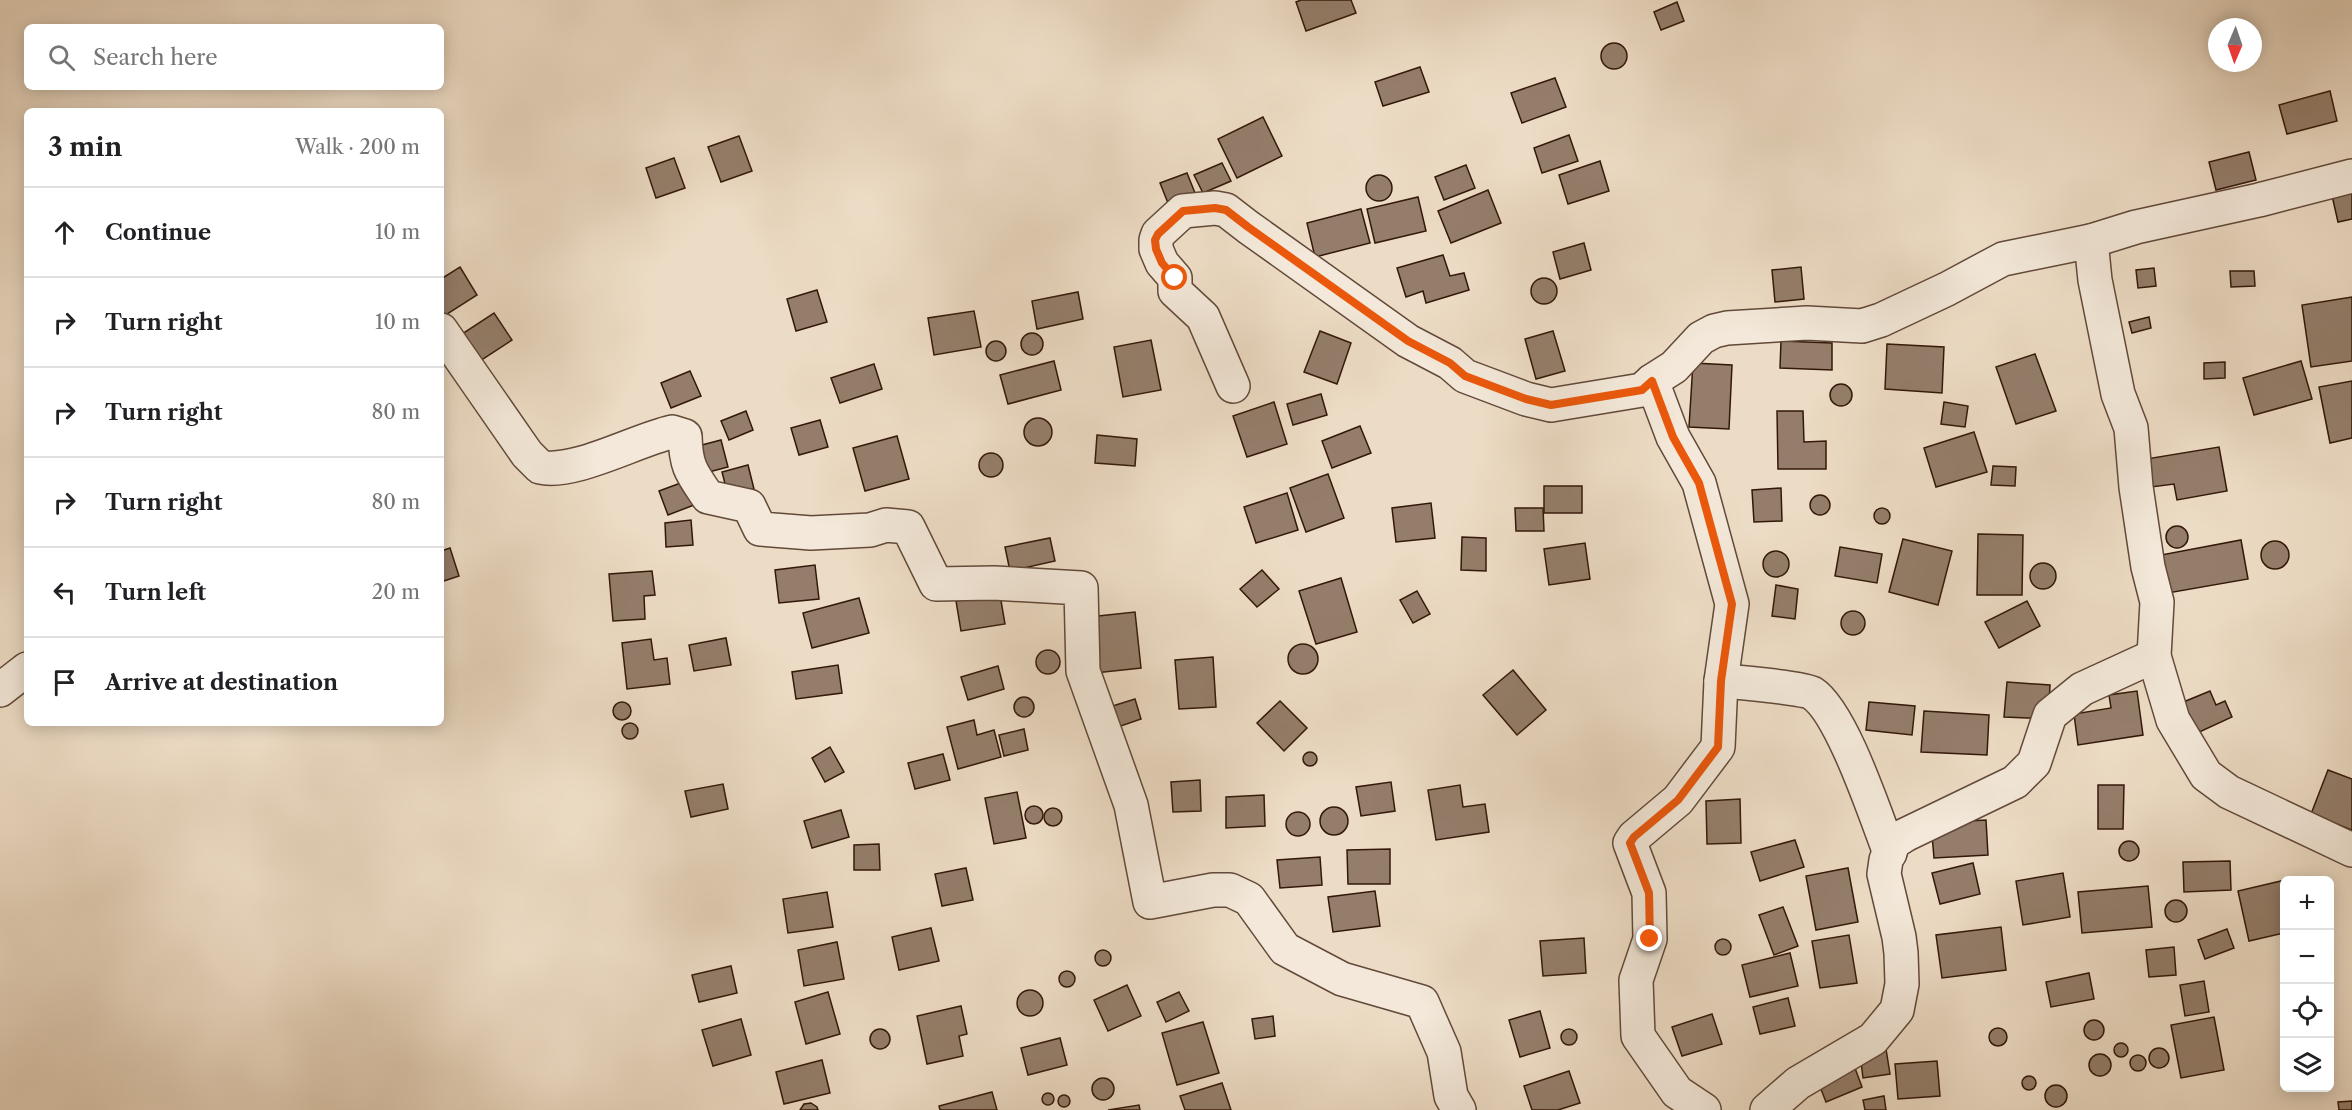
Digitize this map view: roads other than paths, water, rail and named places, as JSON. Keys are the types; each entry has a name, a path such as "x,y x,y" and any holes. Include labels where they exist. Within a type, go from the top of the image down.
{"street":[{"path":"1233,386 1203,317 1175,291 1175,278 1162,263 1156,249 1155,240 1158,234 1183,211 1215,208 1234,214 1248,227 1408,341 1450,363 1465,376 1526,399 1551,405 1642,390 1674,367 1701,338 1714,331 1727,328 1808,323 1862,326 1881,320 2003,259 2091,241 2136,227 2259,200 2352,176"},
{"path":"2091,241 2095,280 2118,394 2131,428 2136,487 2148,567 2157,602 2154,656 2173,720 2206,775 2229,792 2352,850"},
{"path":"444,334 489,400 540,467 553,469 577,463 672,432 685,436 685,457 689,469 708,497 749,506 760,530 811,533 870,530 886,525 908,527 936,584 993,583 1081,588 1083,671 1131,805 1150,902 1197,895 1213,890 1230,890 1249,899 1286,949 1342,980 1422,1002 1444,1052 1451,1096 1459,1110"},
{"path":"1652,381 1673,437 1699,483 1732,604 1721,681 1718,747 1678,800 1634,837 1630,843 1649,893 1650,939 1636,980 1638,1036 1677,1092 1704,1110"},
{"path":"1767,1110 1798,1083 1873,1039 1897,1010 1902,984 1901,953 1884,874 1886,860 1894,842 2015,782 2034,763 2050,715 2082,689 2154,656"},
{"path":"0,690 24,671"},
{"path":"1721,681 1811,692 1831,712 1864,785 1890,853"}]}
